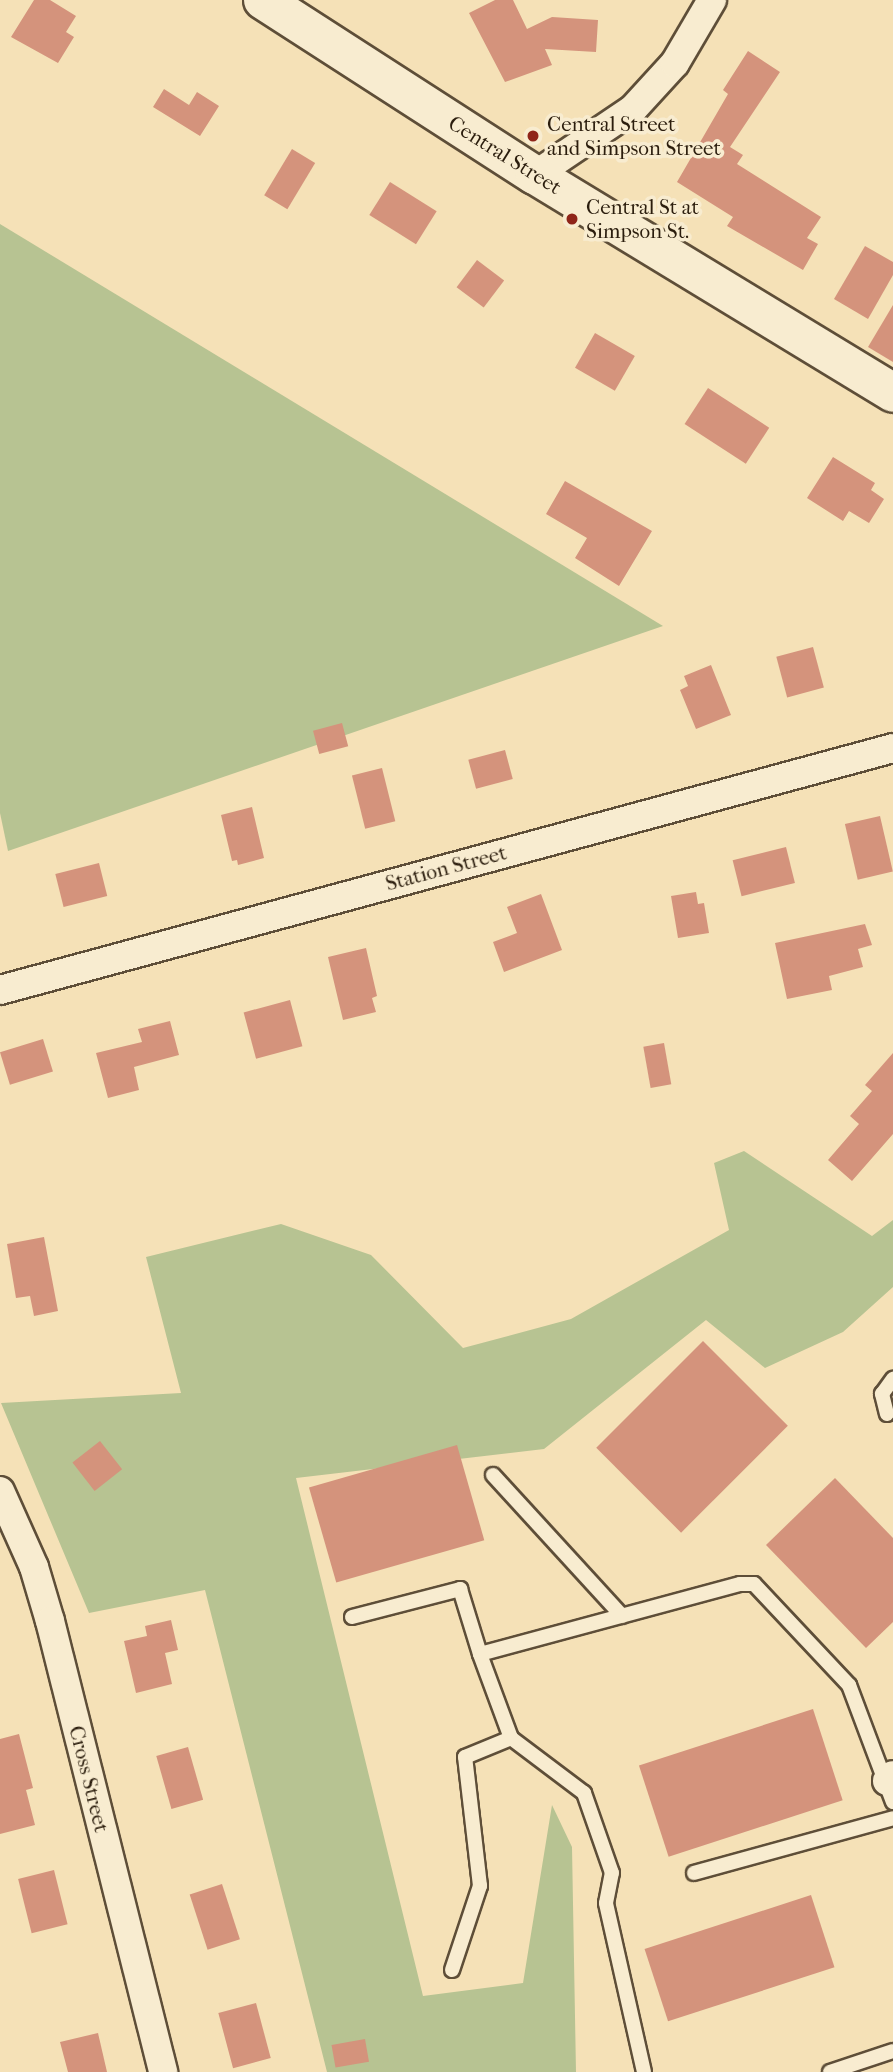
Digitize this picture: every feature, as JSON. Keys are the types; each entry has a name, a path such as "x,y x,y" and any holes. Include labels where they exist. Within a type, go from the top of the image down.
{"main road":[{"name":"Central Street","path":"263,0 535,175 893,393"}],"street":[{"path":"535,175 634,109 675,63 712,0"},
{"name":"Station Street","path":"0,990 893,748"},
{"name":"Cross Street","path":"0,1491 7,1518 50,1621 163,2072"}],"lane":[{"path":"887,1414 882,1394 893,1379"},
{"path":"493,1475 622,1616"},
{"path":"480,1654 754,1584 849,1685 891,1786"},
{"path":"352,1617 453,1588 465,1595 480,1654 511,1738 584,1794 612,1873 606,1903 644,2072"},
{"path":"452,1970 480,1886 465,1757 511,1738"},
{"path":"694,1873 893,1818"},
{"path":"830,2072 893,2051"}],"green space":[{"path":"0,224 663,626 8,851 0,813"},
{"path":"744,1151 872,1236 893,1220 893,1287 843,1332 765,1368 706,1320 544,1449 296,1478 423,1996 523,1983 552,1805 572,1847 576,2072 327,2072 205,1590 89,1613 1,1403 181,1393 146,1257 281,1224 371,1255 463,1348 571,1319 729,1230 714,1163"}],"building":[{"path":"34,0 50,0 76,16 66,32 74,37 58,63 11,37"},
{"path":"495,0 513,0 527,29 552,17 598,20 596,52 545,49 552,65 505,82 469,13"},
{"path":"748,51 780,72 730,147 743,155 737,164 821,217 807,238 818,244 803,270 727,226 733,217 677,182 728,94 723,90"},
{"path":"164,89 189,105 197,92 219,106 200,136 153,107"},
{"path":"292,149 315,163 287,209 264,195"},
{"path":"390,182 437,211 416,244 369,215"},
{"path":"865,246 893,262 893,275 868,319 834,299"},
{"path":"477,260 504,280 484,308 457,287"},
{"path":"893,305 893,362 868,347"},
{"path":"595,333 635,356 615,391 575,368"},
{"path":"708,388 769,428 746,464 685,424"},
{"path":"833,457 875,483 871,490 884,499 869,523 849,511 843,521 807,498"},
{"path":"565,481 652,531 619,586 575,558 587,538 546,514"},
{"path":"813,647 824,688 787,697 776,657"},
{"path":"711,665 731,715 696,729 680,690 688,686 684,676"},
{"path":"342,723 348,746 319,754 313,731"},
{"path":"505,750 513,779 476,789 468,760"},
{"path":"382,768 395,821 365,829 352,775"},
{"path":"252,807 264,858 238,865 237,860 232,861 221,815"},
{"path":"880,816 893,872 858,880 845,824"},
{"path":"786,847 795,883 742,896 733,860"},
{"path":"99,863 107,896 64,907 55,874"},
{"path":"696,892 698,904 704,903 709,933 678,938 671,896"},
{"path":"541,894 562,950 504,972 493,942 517,933 507,907"},
{"path":"865,924 872,945 858,949 863,967 829,976 832,990 787,999 775,943"},
{"path":"366,948 377,996 372,998 376,1012 343,1020 328,957"},
{"path":"290,1000 302,1046 256,1059 244,1012"},
{"path":"170,1021 179,1055 134,1067 139,1090 108,1098 96,1053 142,1042 138,1029"},
{"path":"43,1039 53,1072 10,1085 0,1052"},
{"path":"664,1043 671,1084 651,1088 643,1047"},
{"path":"893,1053 893,1134 852,1181 828,1160 859,1124 850,1116 872,1091 865,1085"},
{"path":"44,1237 58,1311 34,1316 30,1296 16,1298 7,1244"},
{"path":"703,1341 788,1426 681,1533 596,1448"},
{"path":"100,1441 122,1469 95,1491 72,1463"},
{"path":"457,1445 484,1540 336,1583 309,1487"},
{"path":"835,1478 893,1538 893,1622 866,1648 766,1545"},
{"path":"171,1620 178,1650 165,1653 172,1684 136,1693 124,1641 147,1636 145,1626"},
{"path":"813,1709 843,1800 669,1857 639,1766"},
{"path":"19,1734 33,1788 26,1790 35,1825 0,1834 0,1739"},
{"path":"188,1747 203,1800 171,1809 156,1756"},
{"path":"54,1870 68,1924 32,1933 18,1879"},
{"path":"222,1884 240,1939 208,1950 190,1895"},
{"path":"811,1895 834,1967 668,2021 645,1949"},
{"path":"256,2003 271,2058 233,2068 218,2013"},
{"path":"98,2033 107,2072 68,2072 60,2042"},
{"path":"365,2039 369,2062 336,2068 332,2045"}],"place":[{"name":"Central Street and Simpson Street","path":"533,136"},
{"name":"Central St at Simpson St.","path":"572,219"}]}
